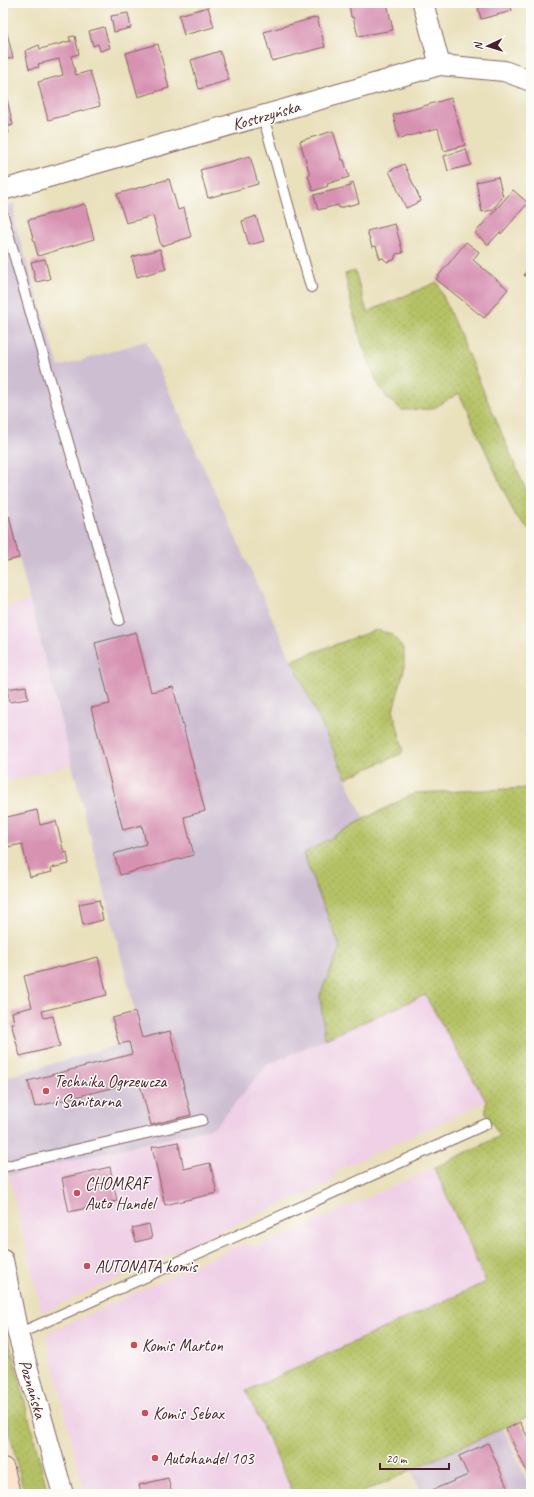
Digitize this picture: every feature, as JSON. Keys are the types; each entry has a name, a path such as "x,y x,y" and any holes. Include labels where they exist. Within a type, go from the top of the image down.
{"main road":[{"path":"3,1469 9,1494"}],"street":[{"path":"423,3 440,65"},
{"name":"Kostrzyńska","path":"3,190 440,65 504,71 531,81"},
{"name":"Poznańska","path":"3,1260 18,1334 63,1494"}],"lane":[{"path":"263,116 310,287"},
{"path":"3,216 119,620"},
{"path":"3,1167 202,1120"},
{"path":"18,1334 486,1124"}],"shaded area":[{"path":"15,203 14,220 59,367 146,341 364,819 415,793 531,788 531,947 267,1065 215,1127 9,1175 3,1153 3,1078 142,1038 3,495 3,207"},
{"path":"30,601 72,764 3,783 3,608"},
{"path":"425,995 487,1101 338,1170 328,1185 255,1215 42,1313 9,1175 215,1127 267,1065"},
{"path":"434,1168 486,1282 246,1391 294,1494 86,1494 77,1463 46,1334 241,1244 260,1246"},
{"path":"503,1428 531,1490 531,1494 422,1494 411,1470"}],"green space":[{"path":"355,271 367,312 437,282 531,502 531,531 515,515 459,393 432,409 402,410 387,398 377,382 362,344 354,316 345,274"},
{"path":"376,630 392,634 404,650 404,670 393,710 403,749 401,754 346,778 292,660"},
{"path":"531,788 531,1415 359,1494 294,1494 246,1391 486,1282 434,1168 500,1136 486,1113 486,1101 425,995 325,1039 320,995 340,947 303,854 364,819 415,793"},
{"path":"3,1315 48,1494 26,1494 23,1488 3,1405"}],"building":[{"path":"349,3 387,3 393,30 358,36 353,17 351,17"},
{"path":"477,3 510,3 512,11 481,19"},
{"path":"208,7 214,27 184,35 179,15"},
{"path":"128,13 131,28 114,32 111,16"},
{"path":"317,17 325,47 272,61 264,32"},
{"path":"104,27 110,48 100,51 98,44 93,46 89,31"},
{"path":"7,33 13,58 3,60 3,34"},
{"path":"75,36 79,54 71,56 76,75 90,71 100,106 48,120 38,82 63,75 59,59 38,64 39,67 29,69 25,51 39,45 40,49 71,41 69,37"},
{"path":"158,44 169,88 138,97 126,53"},
{"path":"220,51 229,80 199,89 191,60"},
{"path":"6,95 13,125 7,127 9,133 3,135 3,96"},
{"path":"451,98 465,145 444,151 438,128 399,139 393,115"},
{"path":"333,131 349,177 327,184 328,186 313,191 300,141"},
{"path":"466,149 471,165 448,171 444,156"},
{"path":"250,156 258,184 208,198 200,170"},
{"path":"404,164 421,201 406,208 389,171"},
{"path":"498,177 503,197 492,210 482,212 476,182"},
{"path":"169,179 178,210 184,208 191,237 161,246 153,216 126,223 117,194"},
{"path":"353,182 359,203 339,208 338,205 318,210 314,195 351,186 351,183"},
{"path":"513,190 528,203 501,234 500,232 488,245 475,233"},
{"path":"85,204 94,239 38,256 28,220"},
{"path":"256,216 264,241 249,245 242,221"},
{"path":"395,224 403,253 396,254 394,260 387,262 383,258 380,259 376,246 372,247 367,231"},
{"path":"466,242 479,252 473,260 508,289 484,318 436,279"},
{"path":"160,249 166,269 137,277 132,257"},
{"path":"45,259 50,279 36,282 31,262"},
{"path":"531,264 531,282 524,275"},
{"path":"9,516 19,558 3,562 3,518"},
{"path":"136,632 151,692 173,687 205,811 184,817 194,855 120,875 114,854 146,844 142,825 123,830 91,708 110,704 95,643"},
{"path":"26,686 28,699 9,702 7,689"},
{"path":"37,810 40,825 56,821 64,853 67,852 69,864 51,868 52,872 30,877 22,844 3,848 3,818"},
{"path":"99,900 103,920 83,925 79,904"},
{"path":"98,957 107,995 42,1011 44,1018 53,1016 60,1046 20,1056 11,1023 14,1023 12,1012 32,1007 24,976"},
{"path":"135,1012 142,1038 170,1031 191,1115 151,1125 139,1081 35,1107 28,1081 132,1054 129,1042 119,1044 112,1018"},
{"path":"178,1142 184,1169 210,1163 217,1193 165,1205 152,1147"},
{"path":"110,1167 117,1201 69,1212 62,1178"},
{"path":"149,1224 152,1238 136,1242 132,1228"},
{"path":"520,1422 531,1444 531,1480 506,1429"},
{"path":"488,1443 508,1489 496,1494 423,1494 468,1475 459,1456"},
{"path":"168,1478 172,1494 141,1494 139,1485"}],"place":[{"name":"Technika Ogrzewcza i Sanitarna","path":"46,1091"},
{"name":"CHOMRAF Auto Handel","path":"77,1193"},
{"name":"AUTONATA komis","path":"87,1266"},
{"name":"Komis Marton","path":"134,1345"},
{"name":"Komis Sebax","path":"145,1413"},
{"name":"Autohandel 103","path":"155,1458"}]}
